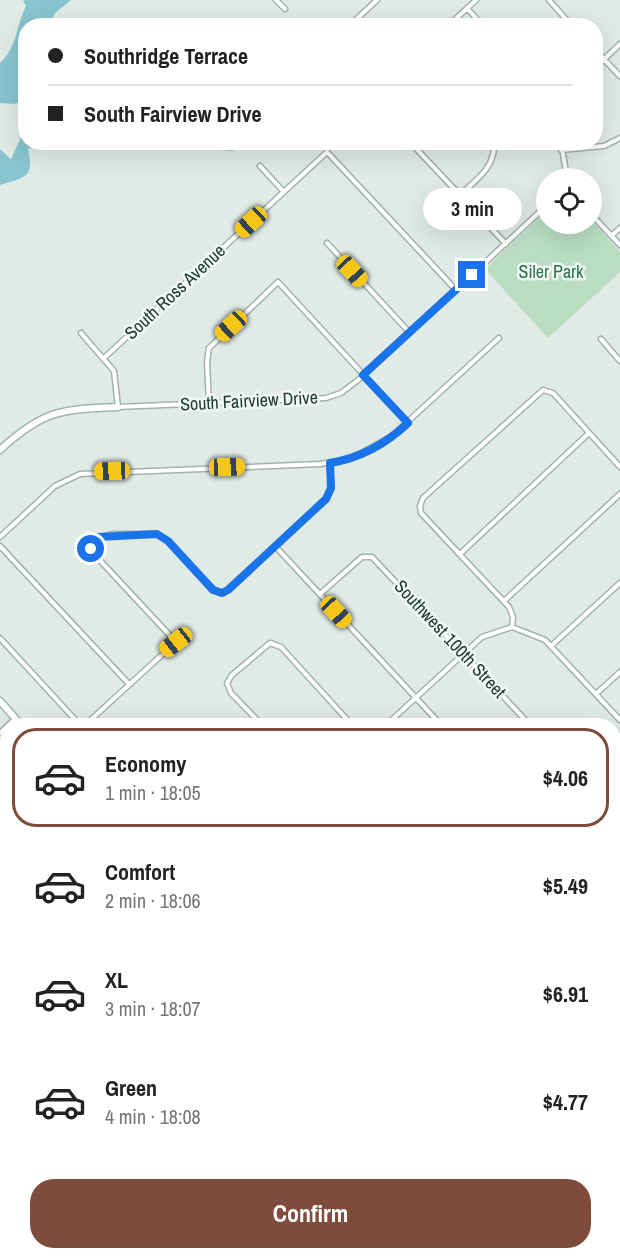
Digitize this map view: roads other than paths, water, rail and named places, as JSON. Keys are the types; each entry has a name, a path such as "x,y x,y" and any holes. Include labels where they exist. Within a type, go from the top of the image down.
{"street":[{"path":"276,0 285,9"},
{"path":"358,18 377,0"},
{"path":"456,18 476,0"},
{"path":"549,0 565,18"},
{"path":"467,8 476,18"},
{"path":"620,44 604,59 620,76"},
{"path":"603,146 620,138"},
{"path":"418,150 506,244"},
{"path":"460,195 489,167 492,150"},
{"path":"561,150 565,168"},
{"name":"South Ross Avenue","path":"104,358 327,152 456,290"},
{"path":"260,166 283,191"},
{"name":"South Fairview Drive","path":"0,450 22,430 44,417 74,409 326,398 341,393 536,216"},
{"path":"602,226 620,245"},
{"path":"611,236 620,228"},
{"path":"327,243 409,332"},
{"path":"209,404 207,362 209,348 278,282 408,423"},
{"path":"81,333 104,358 115,375 118,407"},
{"path":"0,537 55,486 80,474 330,463 350,459 374,448 408,423 499,338"},
{"path":"601,339 620,361"},
{"path":"512,627 512,612 504,601 424,516 420,506 423,498 535,394 546,390 553,393 620,467"},
{"path":"460,554 589,434"},
{"path":"91,718 176,642 94,554 91,547 92,541 98,537 157,534 168,541 213,590 222,593 276,547 329,495 332,478 330,463"},
{"path":"504,601 620,494"},
{"path":"0,546 128,683"},
{"path":"276,547 435,718"},
{"name":"Southwest 100th Street","path":"320,594 362,557 367,555 372,557 524,718"},
{"path":"551,646 620,584"},
{"path":"393,718 463,653 487,634 512,627 538,635 551,646 618,718"},
{"path":"0,638 75,718"},
{"path":"255,718 229,690 227,683 232,675 270,643 281,647 346,718"},
{"path":"596,694 620,672"},
{"path":"0,701 15,718"}],"water":[{"path":"23,0 71,0 55,13 52,18 22,18 26,6"},
{"path":"18,29 18,103 0,103 0,63 13,44"},
{"path":"18,144 18,150 28,150 30,167 28,172 21,178 0,185 0,149 11,159"}],"park label":[{"name":"Siler Park","path":"551,272"}]}
